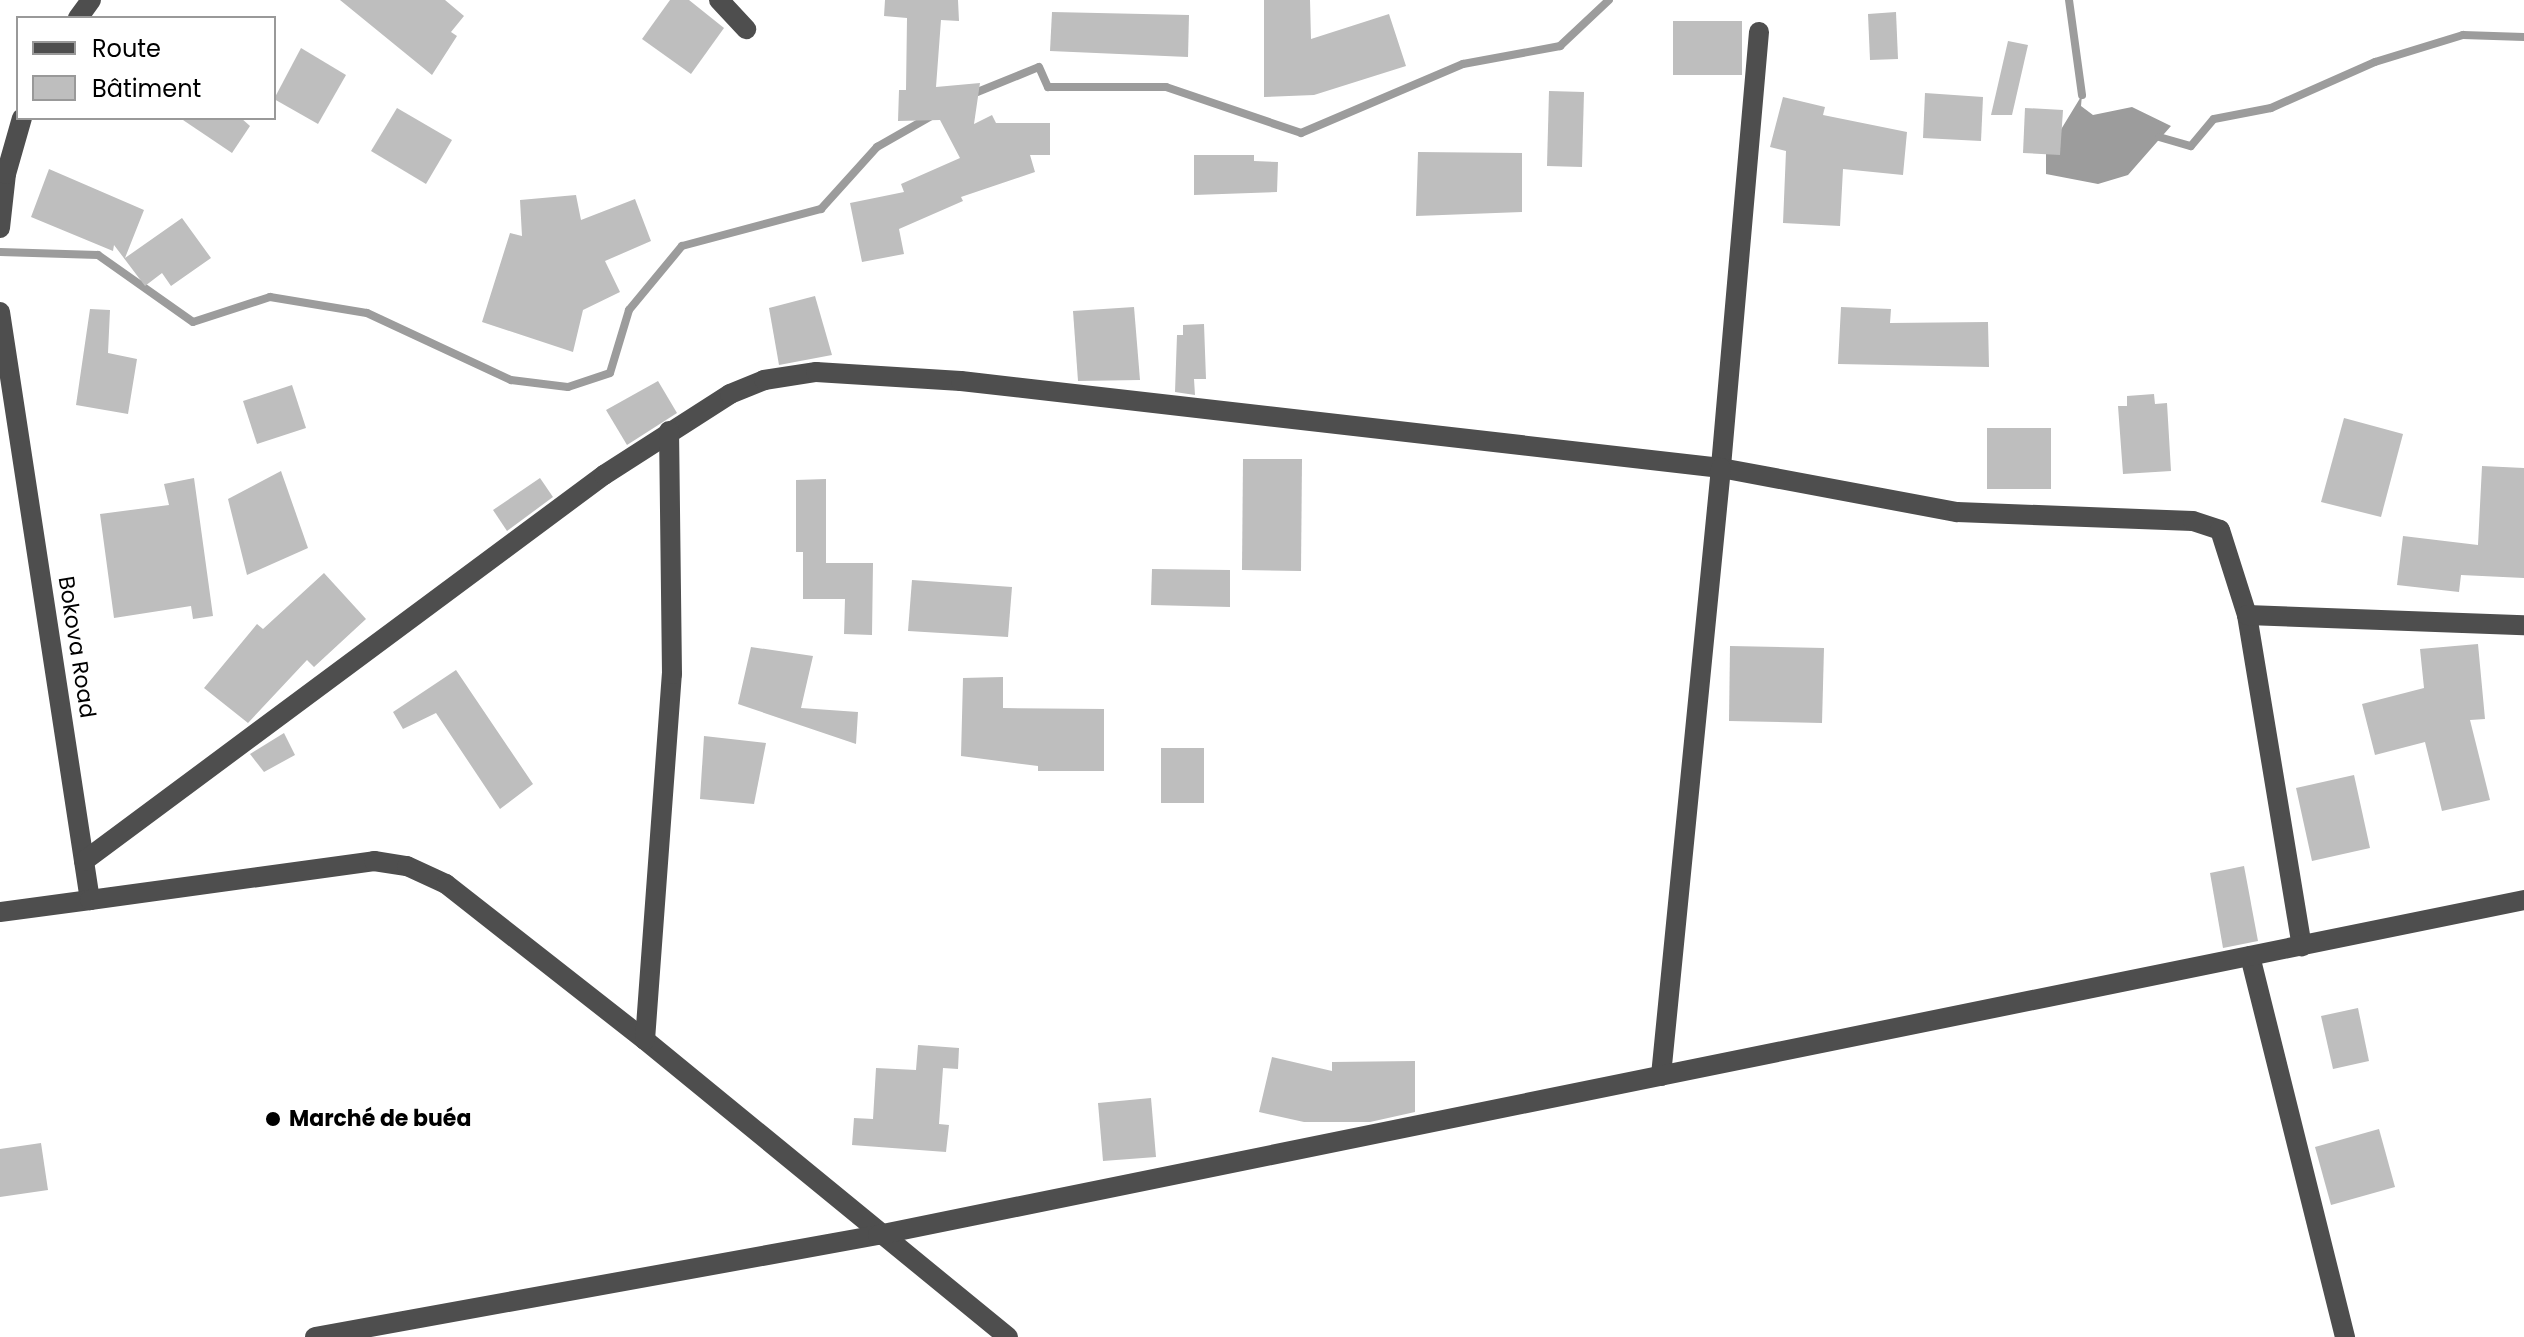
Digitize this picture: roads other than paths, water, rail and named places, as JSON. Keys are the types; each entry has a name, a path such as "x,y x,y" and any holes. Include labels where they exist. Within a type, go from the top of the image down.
{"street":[{"path":"719,0 746,29"},
{"path":"1661,1076 1721,468 1759,32"},
{"path":"0,228 3,173 21,120"},
{"name":"Bokova Road","path":"0,312 90,900"},
{"path":"84,861 669,431 764,380 816,372 961,381 1721,468 1957,512 2193,521 2220,530 2247,615 2302,946"},
{"path":"645,1040 672,674 669,431"},
{"path":"2247,615 2524,625"},
{"path":"0,912 374,861 407,866 446,884 645,1040 878,1235 1008,1337"},
{"path":"315,1337 878,1235 2524,900"},
{"path":"2250,956 2345,1337"}],"waterway":[{"path":"970,95 1039,67 1048,87 1166,87 1301,133 1463,64 1560,46 1609,0"},
{"path":"2069,0 2082,95"},
{"path":"2159,137 2191,146 2214,119 2271,108 2375,62 2463,35 2524,37"},
{"path":"0,252 98,255 193,322 270,297 367,313 511,380 568,387 610,373 629,310 682,246 821,209 877,147 933,115"}],"place":[{"name":"Marché de buéa","path":"273,1119"}]}
